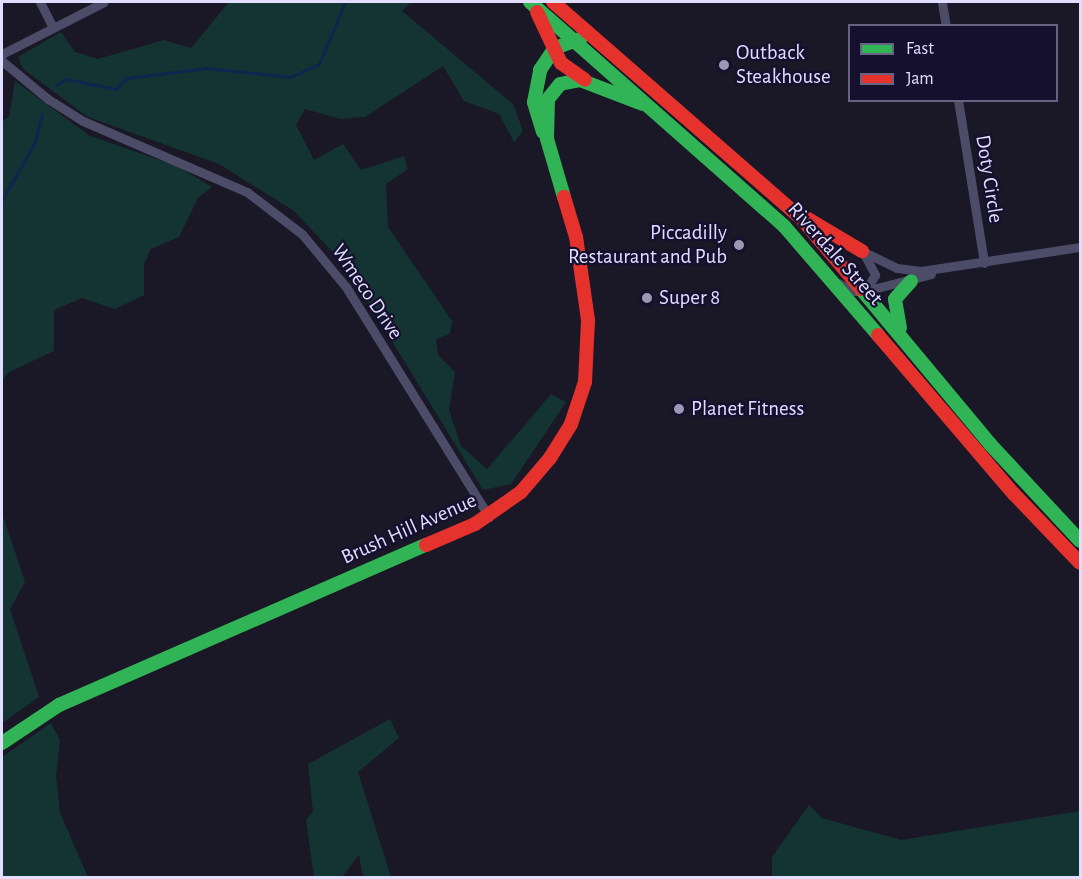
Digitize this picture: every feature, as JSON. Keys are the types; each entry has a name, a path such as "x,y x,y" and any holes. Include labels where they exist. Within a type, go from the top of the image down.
{"main road":[{"name":"Riverdale Street","path":"529,2 752,195 831,278 1014,494 1080,563"},
{"path":"529,2 547,27 565,68 592,83 651,107"},
{"name":"Riverdale Street","path":"553,2 793,210 865,291 997,451 1080,541"},
{"path":"555,48 572,40 601,42"},
{"name":"Brush Hill Avenue","path":"2,743 59,705 489,517 526,487 558,446 575,414 587,369 588,320 576,237 547,139 535,111 536,86 545,60 555,48"},
{"path":"536,86 560,84 573,80 592,83"},
{"name":"Brush Hill Avenue","path":"547,139 547,104 560,84"},
{"path":"793,210 862,251"},
{"path":"911,281 899,290 894,306 913,348"}],"street":[{"path":"40,2 53,27"},
{"path":"2,54 104,2"},
{"path":"942,2 946,24"},
{"name":"Wmeco Drive","path":"2,61 48,99 83,121 247,192 302,234 340,277 489,517"},
{"name":"Doty Circle","path":"958,102 984,263"},
{"path":"831,278 852,291 865,291 911,281 942,270 1080,248"},
{"path":"862,251 903,269 942,270"},
{"path":"862,251 875,275 865,291"}],"green space":[{"path":"229,2 411,2 402,11 513,104 523,131 514,142 499,114 464,101 443,66 365,117 341,119 305,109 296,125 314,160 343,144 361,170 404,156 408,169 386,184 388,227 452,321 450,334 436,339 438,355 455,372 449,410 461,446 487,469 551,394 566,402 511,484 483,490 346,266 294,211 219,164 88,117 23,69 18,57 61,32 75,52 98,59 164,40 191,48"},
{"path":"15,81 90,136 177,166 212,187 198,198 179,237 151,249 144,264 144,295 115,309 82,298 54,310 54,351 9,372 2,381 2,121 9,117"},
{"path":"2,492 3,516 25,582 10,609 39,697 2,723"},
{"path":"390,719 399,738 358,772 391,877 363,877 359,855 342,877 314,877 306,820 313,811 308,764"},
{"path":"51,723 60,740 56,776 60,813 88,877 2,877 2,757"},
{"path":"809,805 822,818 901,840 1080,811 1080,877 772,877 772,857"}],"waterway":[{"path":"56,85 66,79 116,89 127,78 207,68 291,77 319,64 345,2"},
{"path":"2,200 35,142 42,114"}],"traffic: fast":[{"path":"530,2 784,226 878,335"},
{"path":"543,132 534,102 540,70 555,48 580,39"},
{"path":"564,197 547,139 548,99 560,84 580,80 643,104"},
{"path":"900,328 895,299 911,281"},
{"path":"861,289 990,444 1080,541"},
{"path":"2,743 59,705 426,545"}],"traffic: jam":[{"path":"553,2 801,218 861,289"},
{"path":"537,12 561,63 585,80"},
{"path":"426,545 475,524 521,492 550,458 571,424 585,382 588,320 576,237 564,197"},
{"path":"808,219 862,251"},
{"path":"878,335 1014,494 1080,563"}],"place":[{"name":"Outback Steakhouse","path":"724,65"},
{"name":"Piccadilly Restaurant and Pub","path":"739,245"},
{"name":"Super 8","path":"647,298"},
{"name":"Planet Fitness","path":"679,409"}]}
